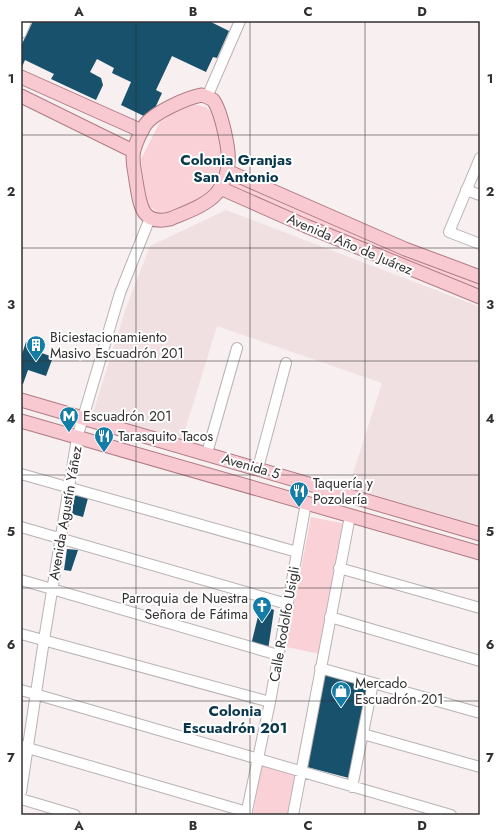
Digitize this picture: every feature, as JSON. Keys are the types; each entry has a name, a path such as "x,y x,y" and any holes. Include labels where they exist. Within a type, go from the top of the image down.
{"main road":[{"path":"21,77 142,131"},
{"path":"202,94 207,97 212,100 219,114 228,155 227,171 220,188 210,200 170,220 163,221 150,218 140,206 133,161 134,150 142,131 146,123 156,116 194,96 202,94"},
{"path":"21,96 134,150"},
{"name":"Avenida Año de Juárez","path":"227,171 405,249 480,277"},
{"name":"Avenida Año de Juárez","path":"220,188 306,226 480,296"},
{"name":"Avenida 5","path":"21,400 208,453 480,534"},
{"name":"Avenida 5","path":"21,421 480,553"}],"street":[{"path":"21,33 26,21"},
{"path":"207,97 240,21"},
{"path":"480,158 448,232 480,244"},
{"path":"466,190 480,194"},
{"name":"Avenida Agustín Yáñez","path":"21,792 24,747 36,694 77,438 120,293 150,218"},
{"path":"208,453 237,348"},
{"path":"258,468 286,363"},
{"path":"21,474 297,552"},
{"name":"Calle Rodolfo Usigli","path":"247,813 270,702 306,503"},
{"path":"293,815 350,516"},
{"path":"21,527 287,604"},
{"path":"339,568 480,608"},
{"path":"21,580 278,655"},
{"path":"330,617 480,661"},
{"path":"21,634 270,702"},
{"path":"320,668 480,713"},
{"path":"352,787 373,683"},
{"path":"21,690 451,815"},
{"path":"363,734 480,767"},
{"path":"24,747 247,813"},
{"path":"21,799 75,815"}],"shaded area":[{"path":"192,104 206,107 216,117 224,160 207,195 170,212 159,213 149,206 146,199 141,159 160,122 182,107"},
{"path":"229,173 479,284 477,290 222,189"},
{"path":"226,210 480,307 480,528 348,489 382,383 217,326 182,440 93,413 126,308 150,246"},
{"path":"311,517 346,524 321,654 286,647"},
{"path":"261,765 298,775 290,815 253,815"}],"building":[{"path":"33,21 209,21 229,31 217,58 213,57 206,72 172,56 156,90 162,93 150,119 121,105 131,82 112,73 114,68 97,59 90,72 101,78 103,85 96,100 51,79 54,74 25,60 21,69 21,46"},
{"name":"Biciestacionamiento Masivo Escuadrón 201","path":"26,342 38,347 36,351 53,357 46,376 28,370 23,384 21,384 21,357"},
{"path":"74,495 88,498 83,517 72,514"},
{"path":"67,549 78,550 71,571 64,570"},
{"path":"261,604 274,610 268,650 251,645"},
{"name":"Mercado Escuadrón 201","path":"324,672 368,685 349,778 307,767"}],"place":[{"name":"Biciestacionamiento Masivo Escuadrón 201","path":"36,362"},
{"name":"Escuadrón 201","path":"69,433"},
{"name":"Tarasquito Tacos","path":"104,453"},
{"name":"Taquería y Pozolería","path":"299,508"},
{"name":"Parroquia de Nuestra Señora de Fátima","path":"262,623"},
{"name":"Mercado Escuadrón 201","path":"341,708"}],"district":[{"name":"Colonia Granjas San Antonio","path":"236,168"},
{"name":"Colonia Escuadrón 201","path":"235,720"}]}
